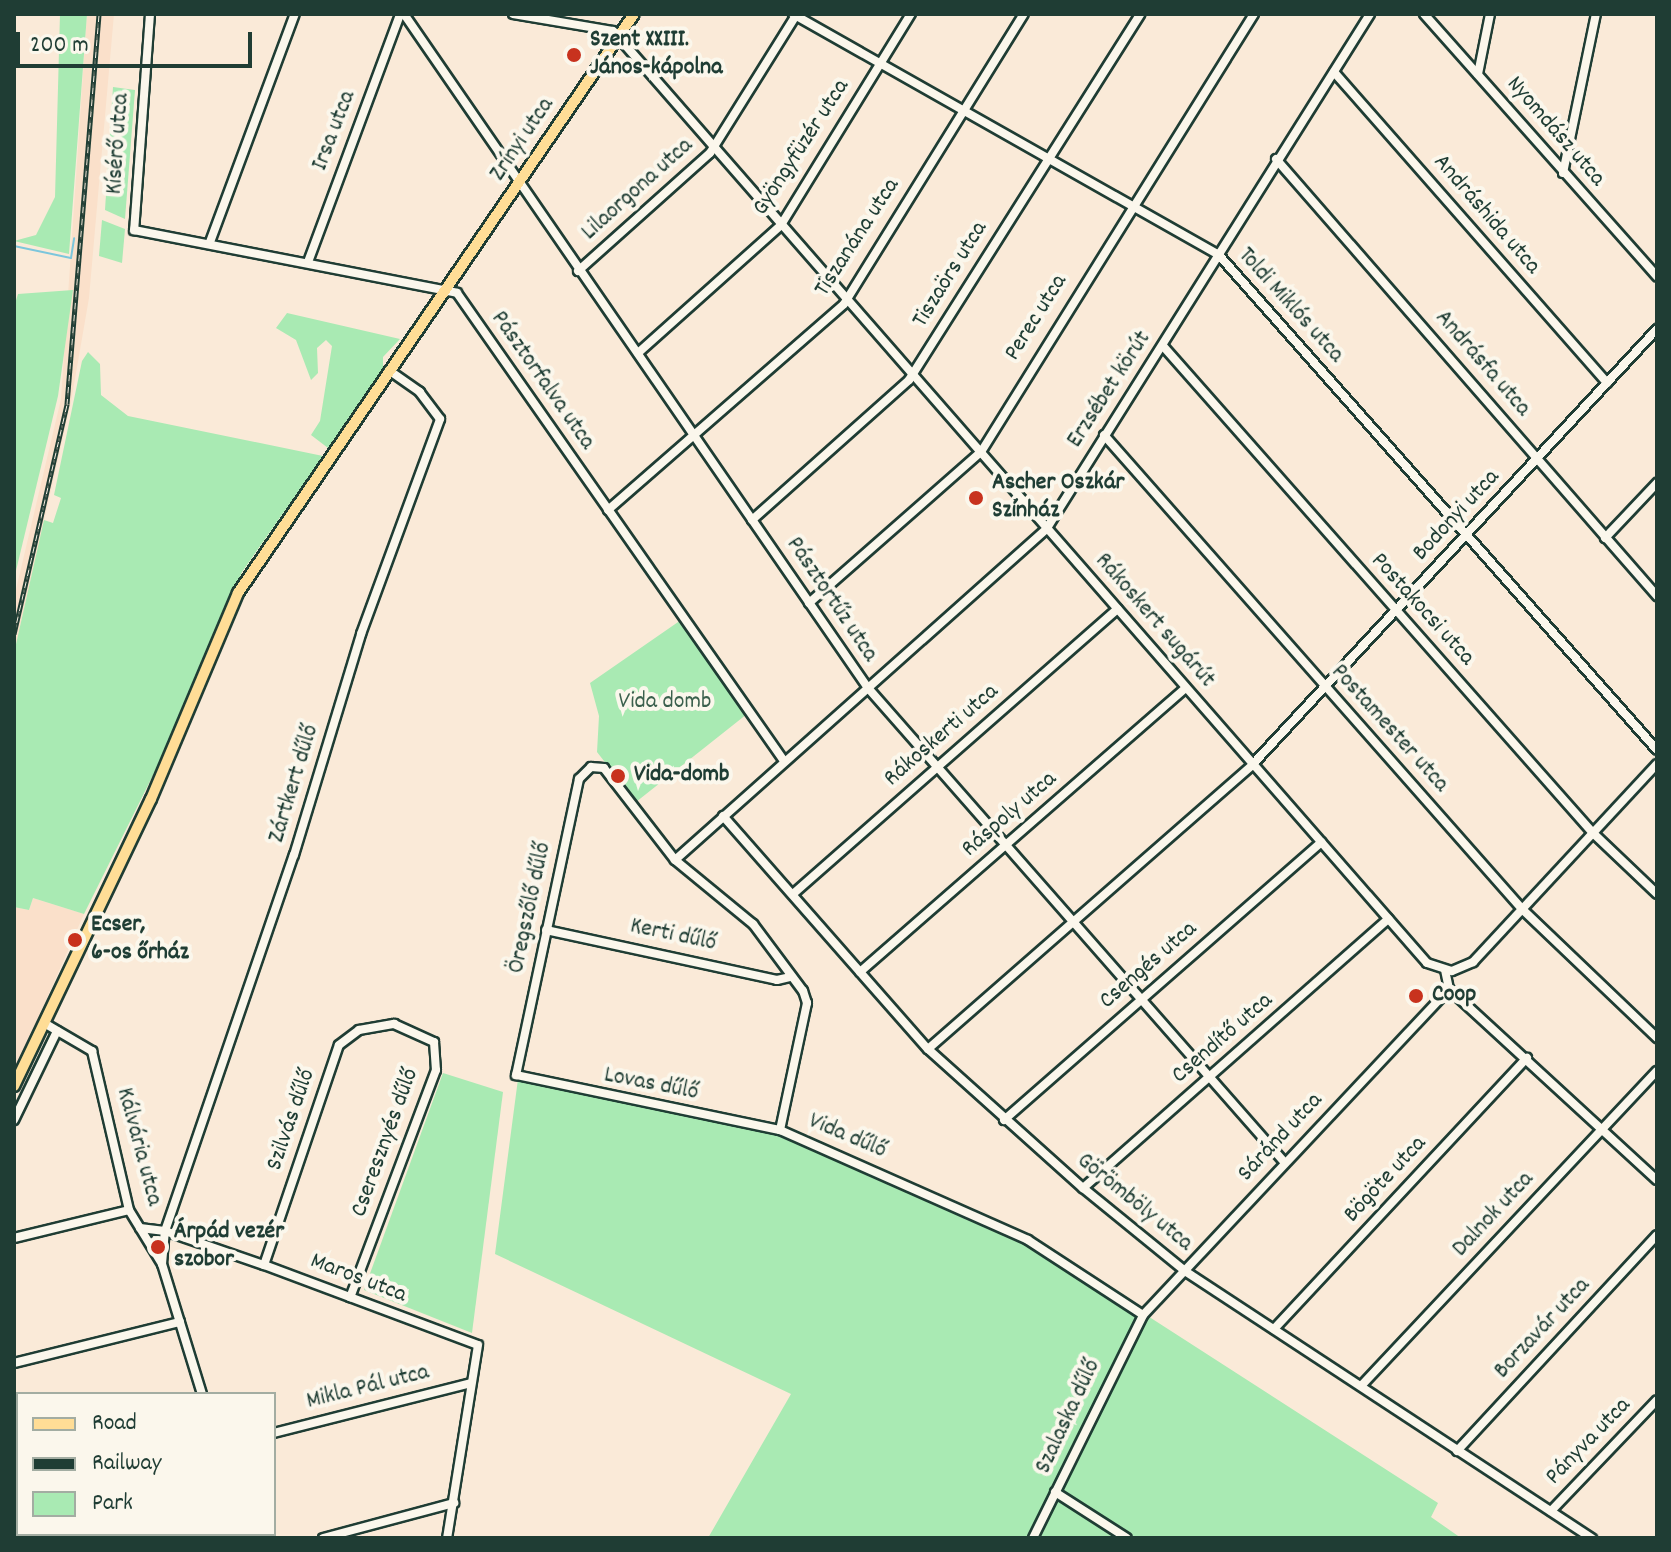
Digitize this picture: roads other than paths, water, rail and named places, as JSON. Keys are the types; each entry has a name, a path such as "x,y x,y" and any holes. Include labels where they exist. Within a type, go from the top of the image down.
{"main road":[{"name":"Zrínyi utca","path":"14,1086 151,799 238,593 634,14"}],"street":[{"name":"Kísérő utca","path":"150,14 134,230 210,242"},
{"path":"295,14 210,242 444,289"},
{"name":"Pásztortűz utca","path":"402,14 868,688 1285,1163"},
{"name":"Irsa utca","path":"308,262 402,14"},
{"name":"Rákoskert sugárút","path":"513,14 606,27 618,37 1427,963 1445,970"},
{"name":"Gyöngyfüzér utca","path":"638,353 781,225 911,14"},
{"name":"Tiszanána utca","path":"608,510 847,300 1024,14"},
{"name":"Tiszaörs utca","path":"752,520 912,375 1140,14"},
{"name":"Perec utca","path":"809,603 981,452 1131,205 1254,14"},
{"name":"Erzsébet körút","path":"675,860 1047,528 1163,346 1276,159 1370,14"},
{"name":"Nyomdász utca","path":"1424,14 1657,276"},
{"path":"1478,74 1490,14"},
{"path":"1563,173 1596,14"},
{"name":"Toldi Miklós utca","path":"795,15 1218,254 1657,750"},
{"name":"Lilaorgona utca","path":"578,271 714,149 795,15"},
{"name":"Andráshida utca","path":"1334,72 1607,383"},
{"name":"Andrásfa utca","path":"1276,159 1657,596"},
{"name":"Pásztorfalva utca","path":"444,289 457,293 784,761"},
{"name":"Bodonyi utca","path":"928,1049 1253,764 1657,329"},
{"name":"Postakocsi utca","path":"1163,346 1593,833 1657,894"},
{"name":"Zártkert dűlő","path":"165,1231 294,855 361,634 440,419 420,392 389,370"},
{"name":"Postamester utca","path":"1104,435 1522,909 1657,1038"},
{"path":"1605,538 1657,483"},
{"name":"Rákoskerti utca","path":"793,894 1117,609"},
{"name":"Ráspoly utca","path":"860,972 1186,688"},
{"path":"1657,764 1473,962 1445,970 1449,989 1657,1180"},
{"name":"Öregszőlő dűlő","path":"516,1075 579,779 591,767 604,768"},
{"name":"Vida dűlő","path":"604,768 675,860 753,924 807,1003 780,1130 1028,1240 1143,1315"},
{"name":"Görömböly utca","path":"723,816 928,1049 1083,1188 1185,1271 1592,1538"},
{"name":"Csengés utca","path":"1004,1120 1321,842"},
{"name":"Csendítő utca","path":"1083,1188 1388,919"},
{"name":"Kerti dűlő","path":"546,930 777,980 790,977"},
{"name":"Sáránd utca","path":"1143,1315 1449,989"},
{"name":"Kálvária utca","path":"44,1023 92,1051 129,1210 162,1264 201,1392"},
{"name":"Szilvás dűlő","path":"264,1265 339,1045 359,1030 394,1024"},
{"name":"Cseresznyés dűlő","path":"350,1297 436,1070 434,1042 394,1024"},
{"path":"14,1120 57,1031"},
{"name":"Bögöte utca","path":"1274,1329 1527,1058"},
{"name":"Dalnok utca","path":"1361,1386 1657,1071"},
{"name":"Lovas dűlő","path":"516,1075 780,1130"},
{"path":"14,1238 129,1210"},
{"name":"Maros utca","path":"140,1228 165,1231 264,1265 478,1345 471,1383"},
{"path":"162,1264 165,1231"},
{"name":"Borzavár utca","path":"1457,1451 1657,1235"},
{"name":"Szalaska dűlő","path":"1033,1538 1143,1315"},
{"path":"14,1363 180,1322"},
{"path":"447,1538 471,1383"},
{"name":"Mikla Pál utca","path":"276,1432 471,1383"},
{"name":"Pányva utca","path":"1551,1511 1657,1400"},
{"path":"1055,1492 1127,1538"},
{"path":"323,1538 454,1503"}],"waterway":[{"path":"14,246 71,258 74,238"}],"railway":[{"path":"14,634 67,404 99,14"}],"place":[{"name":"Szent XXIII. János-kápolna","path":"574,55"},
{"name":"Ascher Oszkár Színház","path":"976,498"},
{"name":"Vida-domb","path":"618,776"},
{"name":"Ecser, 6-os őrház","path":"75,940"},
{"name":"Coop","path":"1416,996"},
{"name":"Árpád vezér szobor","path":"158,1247"}],"park label":[{"name":"Vida domb","path":"665,703"}]}
